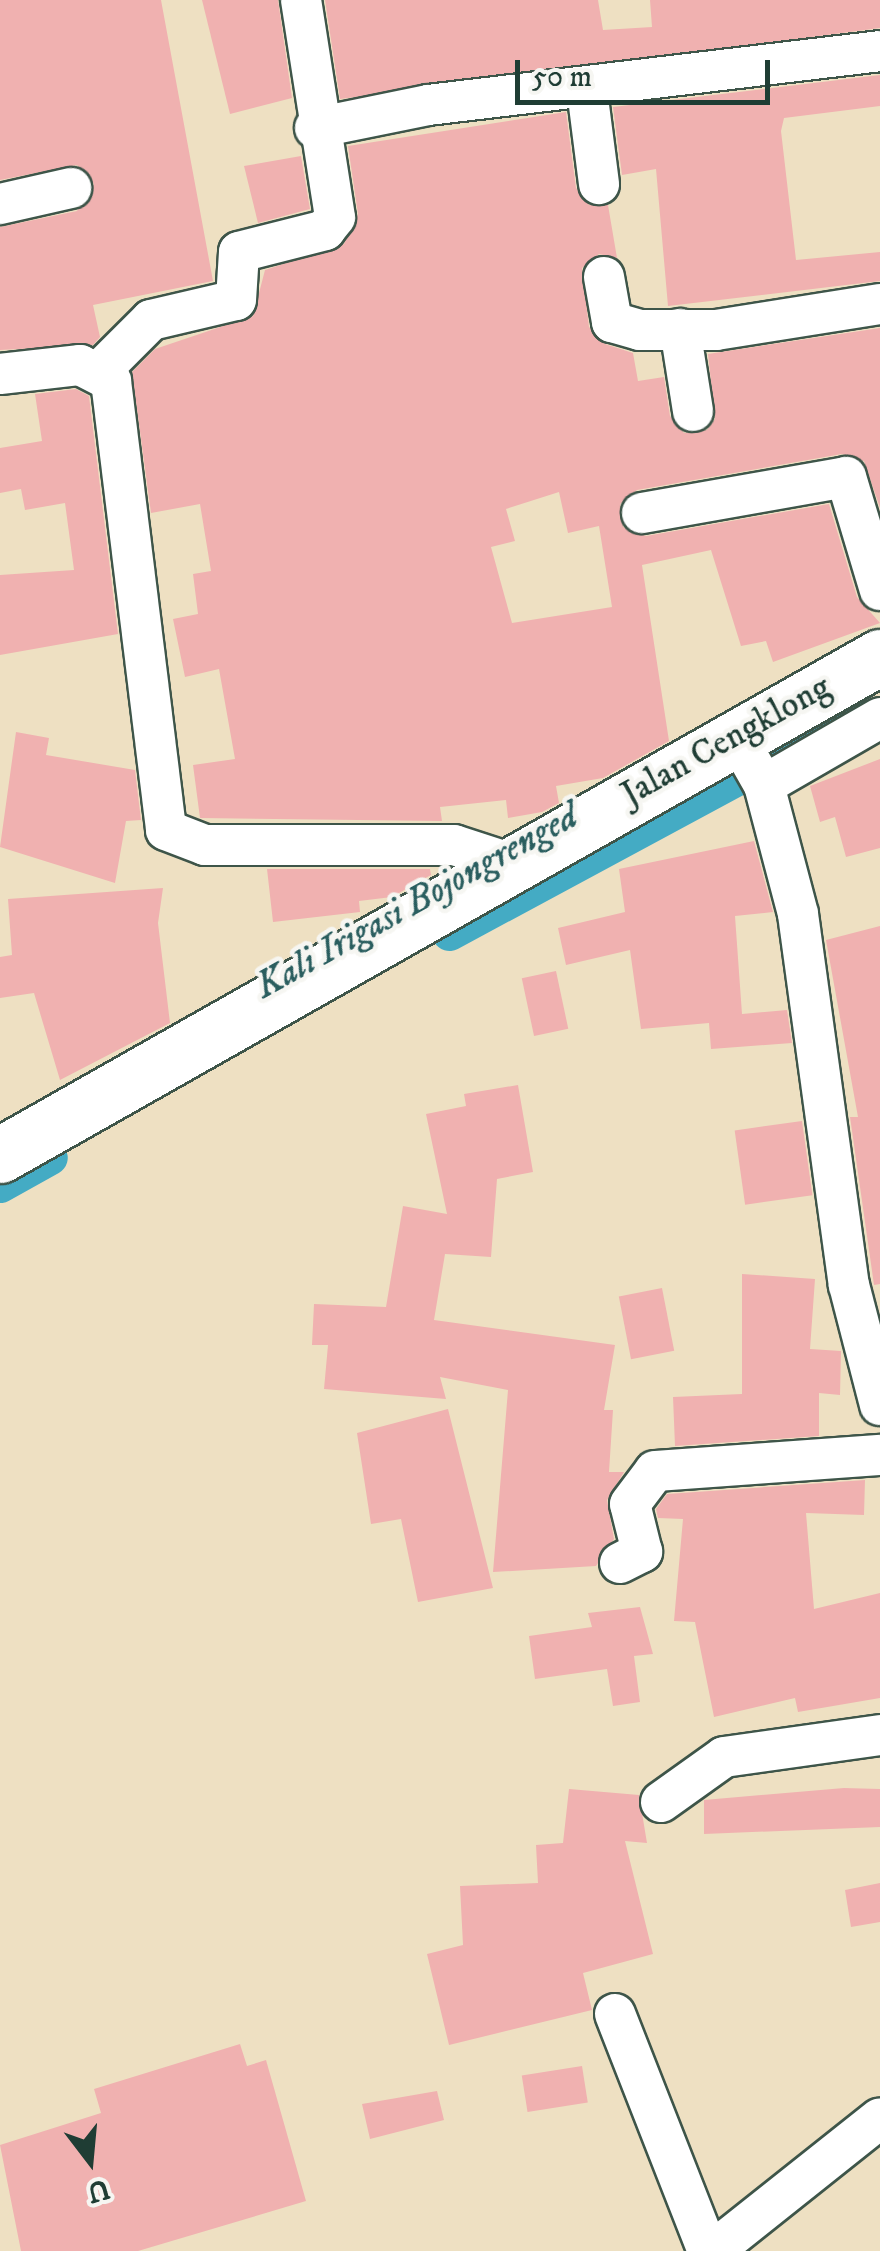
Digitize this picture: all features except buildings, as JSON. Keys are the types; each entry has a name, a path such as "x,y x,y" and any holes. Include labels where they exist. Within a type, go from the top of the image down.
{"main road":[{"name":"Jalan Cengklong","path":"0,1155 506,862 749,760 880,657"}],"street":[{"path":"0,374 100,370 151,320 236,300 239,252 324,230 335,217 315,128 301,0"},
{"path":"315,128 428,105 587,90 880,51"},
{"path":"587,90 599,184"},
{"path":"0,204 71,188"},
{"path":"604,277 612,322 680,329 880,304"},
{"path":"680,329 694,411"},
{"path":"100,370 116,400 166,830 205,846 454,845 506,862"},
{"path":"642,513 846,476 880,590"},
{"path":"880,718 749,760 798,914 864,1283 880,1405"},
{"path":"620,1564 642,1552 630,1504 656,1472 880,1454"},
{"path":"660,1802 724,1756 880,1735"},
{"path":"615,2014 711,2251 880,2118"}],"waterway":[{"name":"Kali Irigasi Bojongrenged","path":"449,933 852,716"},
{"name":"Kali Irigasi Bojongrenged","path":"0,1185 50,1157"}]}
